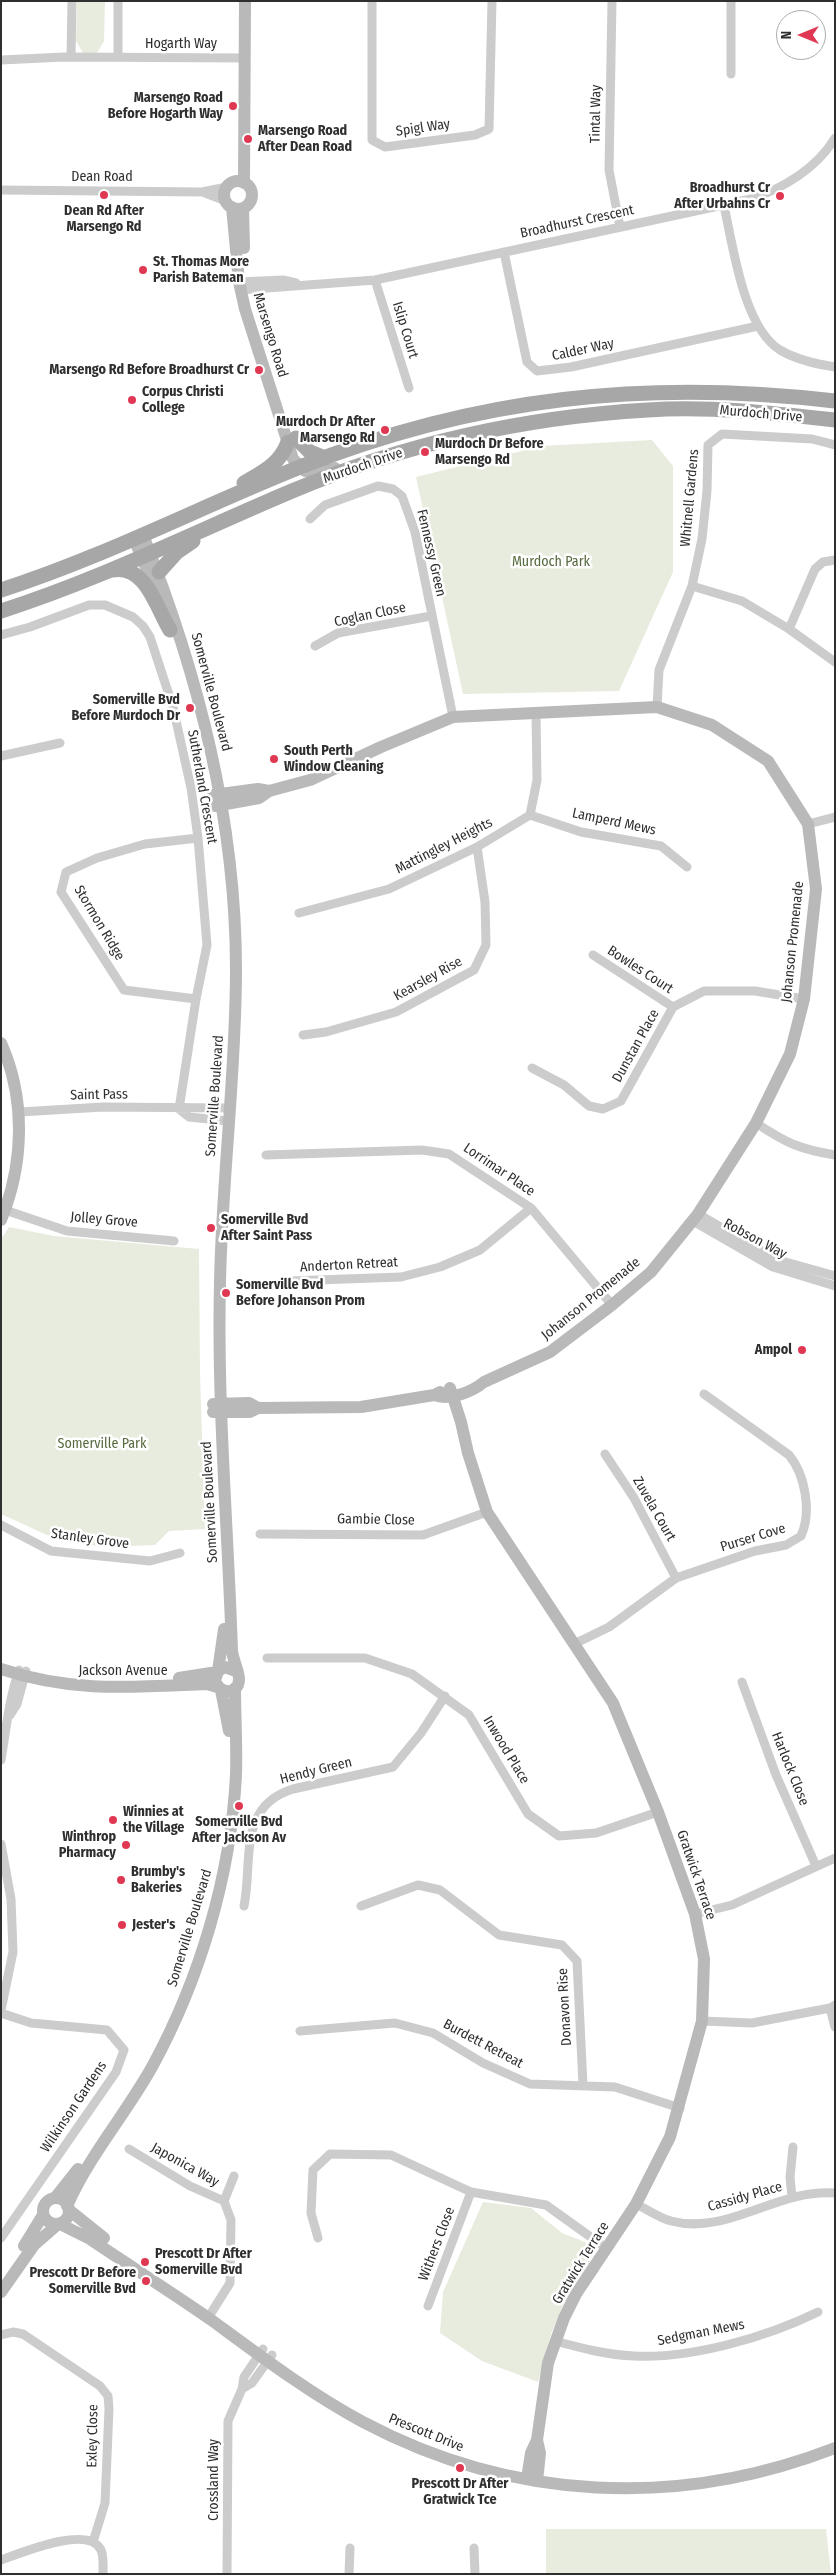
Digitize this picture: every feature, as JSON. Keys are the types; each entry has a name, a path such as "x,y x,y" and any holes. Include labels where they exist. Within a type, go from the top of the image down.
{"main road":[{"name":"Murdoch Drive","path":"1,590 34,579 139,537 300,467 446,420 534,403 598,394 709,390 835,400"},
{"name":"Murdoch Drive","path":"1,611 146,555 291,491 372,461 492,430 592,415 649,410 766,412 835,420"},
{"path":"216,502 274,464 292,440 310,452 325,458"},
{"path":"159,572 177,552 256,507"},
{"path":"107,570 121,568 136,575 148,587 170,630"}],"street":[{"path":"71,57 72,1"},
{"path":"118,1 118,57"},
{"name":"Marsengo Road","path":"238,1 241,58"},
{"name":"Marsengo Road","path":"245,1 236,184 224,194 233,205 243,285 292,440 302,456 291,491"},
{"name":"Spigl Way","path":"372,1 371,133 372,140 385,147 475,135 488,129 492,1"},
{"name":"Tintal Way","path":"612,1 609,170 620,227"},
{"path":"730,74 731,1"},
{"name":"Hogarth Way","path":"1,60 71,57 241,58"},
{"name":"Broadhurst Crescent","path":"243,285 282,280 303,284 375,280 724,206 752,199 787,184 828,149 835,138"},
{"name":"Marsengo Road","path":"233,205 252,198 250,189 236,184"},
{"name":"Dean Road","path":"1,190 202,192 236,184"},
{"name":"Dean Road","path":"202,192 233,205"},
{"path":"724,206 747,304 758,326 778,349 806,362 835,367"},
{"name":"Calder Way","path":"504,252 527,362 536,372 571,367 758,326"},
{"name":"Islip Court","path":"375,280 409,388"},
{"name":"Whitnell Gardens","path":"657,707 659,670 692,586 702,539 707,491 708,445 722,434 812,439 835,445"},
{"path":"300,467 305,471 322,472 342,466 372,461"},
{"name":"Fennessy Green","path":"310,519 325,505 367,489 383,486 397,492 404,502 415,532 452,717"},
{"name":"Somerville Boulevard","path":"139,537 170,630 218,800"},
{"name":"Somerville Boulevard","path":"55,2198 76,2172 143,2069 170,2014 196,1949 214,1878 228,1794 230,1730 215,1680 224,1628 214,1228 226,1114 229,969 227,907 218,800 198,693 159,572 146,555"},
{"path":"789,629 815,569 823,562 835,560"},
{"path":"692,586 742,601 789,629 835,662"},
{"name":"Sutherland Crescent","path":"1,634 30,627 89,605 105,605 133,616 150,637 173,707 191,788 198,838 207,945 196,999 179,1109"},
{"name":"Coglan Close","path":"315,646 338,632 432,616"},
{"name":"Johanson Promenade","path":"217,1408 249,1403 258,1408 361,1407 434,1395 442,1398 455,1391 475,1389 484,1382 550,1352 612,1305 651,1272 696,1218 756,1123 790,1054 804,999 816,889 808,824 768,761 712,725 657,707 452,717 381,746 310,780 269,791 258,789 218,800"},
{"path":"530,815 537,780 536,714"},
{"path":"1,756 60,743"},
{"name":"Mattingley Heights","path":"298,913 389,889 477,847 530,815"},
{"name":"Lamperd Mews","path":"530,815 581,832 661,846 688,867"},
{"path":"808,824 835,817"},
{"name":"Stormon Ridge","path":"196,999 124,990 61,892 66,872 97,858 145,844 198,838"},
{"name":"Kearsley Rise","path":"303,1035 326,1032 396,1012 474,970 486,945 485,902 477,847"},
{"name":"Bowles Court","path":"593,955 673,1007"},
{"name":"Dunstan Place","path":"532,1068 564,1085 589,1106 603,1109 621,1101 673,1007 704,991 754,991 804,999"},
{"path":"1,1043 8,1057 20,1112 16,1168 3,1215"},
{"name":"Saint Pass","path":"20,1112 103,1107 179,1109 189,1117 226,1114"},
{"path":"756,1123 779,1138 802,1149 835,1155"},
{"name":"Lorrimar Place","path":"266,1155 422,1150 449,1154 531,1208 612,1305"},
{"name":"Anderton Retreat","path":"269,1286 290,1281 401,1277 440,1267 480,1250 531,1208"},
{"name":"Jolley Grove","path":"3,1215 67,1231 174,1241"},
{"name":"Robson Way","path":"696,1218 774,1259 835,1276"},
{"name":"Robson Way","path":"696,1218 773,1267 835,1286"},
{"name":"Gratwick Terrace","path":"455,1391 462,1408 462,1422 468,1453 488,1512 613,1703 658,1812 696,1914 704,1958 702,2021 680,2108 661,2160 636,2204 576,2294 555,2341 544,2385 537,2440 531,2453 532,2476"},
{"name":"Purser Cove","path":"574,1644 609,1627 676,1578 755,1551 794,1541 801,1536 806,1519 802,1476 797,1465 789,1455 704,1394"},
{"name":"Somerville Boulevard","path":"68,2208 80,2178 128,2108 153,2065 194,1972 222,1880 230,1835 236,1767 236,1688 239,1682 232,1651 217,1408"},
{"name":"Zuvela Court","path":"605,1454 634,1498 676,1578"},
{"name":"Gambie Close","path":"260,1534 423,1535 488,1512"},
{"name":"Stanley Grove","path":"1,1525 51,1551 150,1561 180,1553"},
{"name":"Inwood Place","path":"267,1658 365,1658 412,1674 469,1715 528,1814 559,1836 596,1833 658,1812"},
{"name":"Jackson Avenue","path":"1,1662 22,1672 86,1687 207,1684 219,1689"},
{"path":"217,1671 225,1667 236,1671"},
{"name":"Jackson Avenue","path":"1,1669 86,1682 164,1680 217,1671"},
{"path":"1,1760 10,1715 17,1704 22,1672"},
{"name":"Harlock Close","path":"742,1682 776,1775 816,1866"},
{"path":"219,1689 229,1691 236,1688"},
{"name":"Hendy Green","path":"244,1906 252,1834 256,1818 270,1800 278,1794 292,1789 393,1767 421,1733 445,1696"},
{"path":"1,1844 11,1899 14,1952 1,2012"},
{"path":"696,1914 732,1905 835,1858"},
{"name":"Donavon Rise","path":"361,1906 418,1885 440,1890 500,1935 562,1946 577,1961 583,2085"},
{"path":"702,2021 752,2023 833,2007 835,2028"},
{"name":"Wilkinson Gardens","path":"1,2012 31,2023 107,2030 124,2050 116,2072 1,2238"},
{"name":"Burdett Retreat","path":"300,2031 395,2023 433,2033 482,2062 530,2084 615,2087 680,2108"},
{"path":"792,2197 790,2177 793,2147"},
{"name":"Japonica Way","path":"129,2150 190,2186 224,2201 232,2220 232,2274 226,2291 210,2315"},
{"path":"318,2238 311,2213 313,2170 330,2154 391,2155 471,2192 546,2205 606,2248"},
{"path":"224,2201 234,2176"},
{"name":"Withers Close","path":"428,2306 471,2192"},
{"name":"Cassidy Place","path":"636,2204 668,2220 694,2223 725,2219 807,2193 835,2193"},
{"path":"1,2279 33,2234 43,2215 45,2204 55,2198 62,2200 68,2208 66,2219 34,2245 1,2292"},
{"name":"Prescott Drive","path":"68,2208 86,2226 348,2413 419,2449 456,2463 595,2488 648,2490 702,2484 781,2468 835,2448"},
{"path":"43,2215 47,2221 58,2224"},
{"name":"Prescott Drive","path":"58,2224 90,2239 210,2315"},
{"name":"Sedgman Mews","path":"555,2341 608,2354 666,2356 769,2333 818,2312"},
{"name":"Exley Close","path":"1,2335 13,2332 23,2334 100,2386 108,2396 105,2503 93,2542"},
{"name":"Crossland Way","path":"227,2574 228,2421 242,2389 252,2383 266,2355"},
{"name":"Prescott Drive","path":"532,2476 597,2481 648,2482 702,2478 786,2458 835,2440"},
{"path":"1,2560 68,2540 93,2542 101,2550 103,2574"},
{"path":"349,2574 350,2548"},
{"path":"474,2548 475,2574"}],"green space":[{"path":"77,1 105,1 104,41 97,53 83,53 76,41"},
{"name":"Murdoch Park","path":"652,440 673,466 673,572 619,691 463,694 416,477 542,446"},
{"name":"Somerville Park","path":"9,1227 54,1236 199,1249 200,1373 205,1529 169,1531 155,1545 106,1547 60,1541 1,1514 1,1239"},
{"path":"483,2202 531,2208 562,2233 585,2242 591,2250 591,2260 562,2307 551,2334 538,2382 482,2361 440,2333 443,2292"},
{"path":"546,2529 826,2529 831,2574 546,2574"}],"place":[{"name":"Marsengo Road Before Hogarth Way","path":"233,106"},
{"name":"Marsengo Road After Dean Road","path":"248,139"},
{"name":"Dean Rd After Marsengo Rd","path":"104,195"},
{"name":"Broadhurst Cr After Urbahns Cr","path":"780,196"},
{"name":"St. Thomas More Parish Bateman","path":"143,270"},
{"name":"Marsengo Rd Before Broadhurst Cr","path":"259,370"},
{"name":"Corpus Christi College","path":"132,400"},
{"name":"Murdoch Dr After Marsengo Rd","path":"385,430"},
{"name":"Murdoch Dr Before Marsengo Rd","path":"425,452"},
{"name":"Somerville Bvd Before Murdoch Dr","path":"190,708"},
{"name":"South Perth Window Cleaning","path":"274,759"},
{"name":"Somerville Bvd After Saint Pass","path":"211,1228"},
{"name":"Somerville Bvd Before Johanson Prom","path":"226,1293"},
{"name":"Ampol","path":"802,1350"},
{"name":"Somerville Bvd After Jackson Av","path":"239,1806"},
{"name":"Winnies at the Village","path":"113,1820"},
{"name":"Winthrop Pharmacy","path":"126,1845"},
{"name":"Brumby's Bakeries","path":"121,1880"},
{"name":"Jester's","path":"122,1925"},
{"name":"Prescott Dr After Somerville Bvd","path":"145,2262"},
{"name":"Prescott Dr Before Somerville Bvd","path":"146,2281"},
{"name":"Prescott Dr After Gratwick Tce","path":"460,2468"}]}
